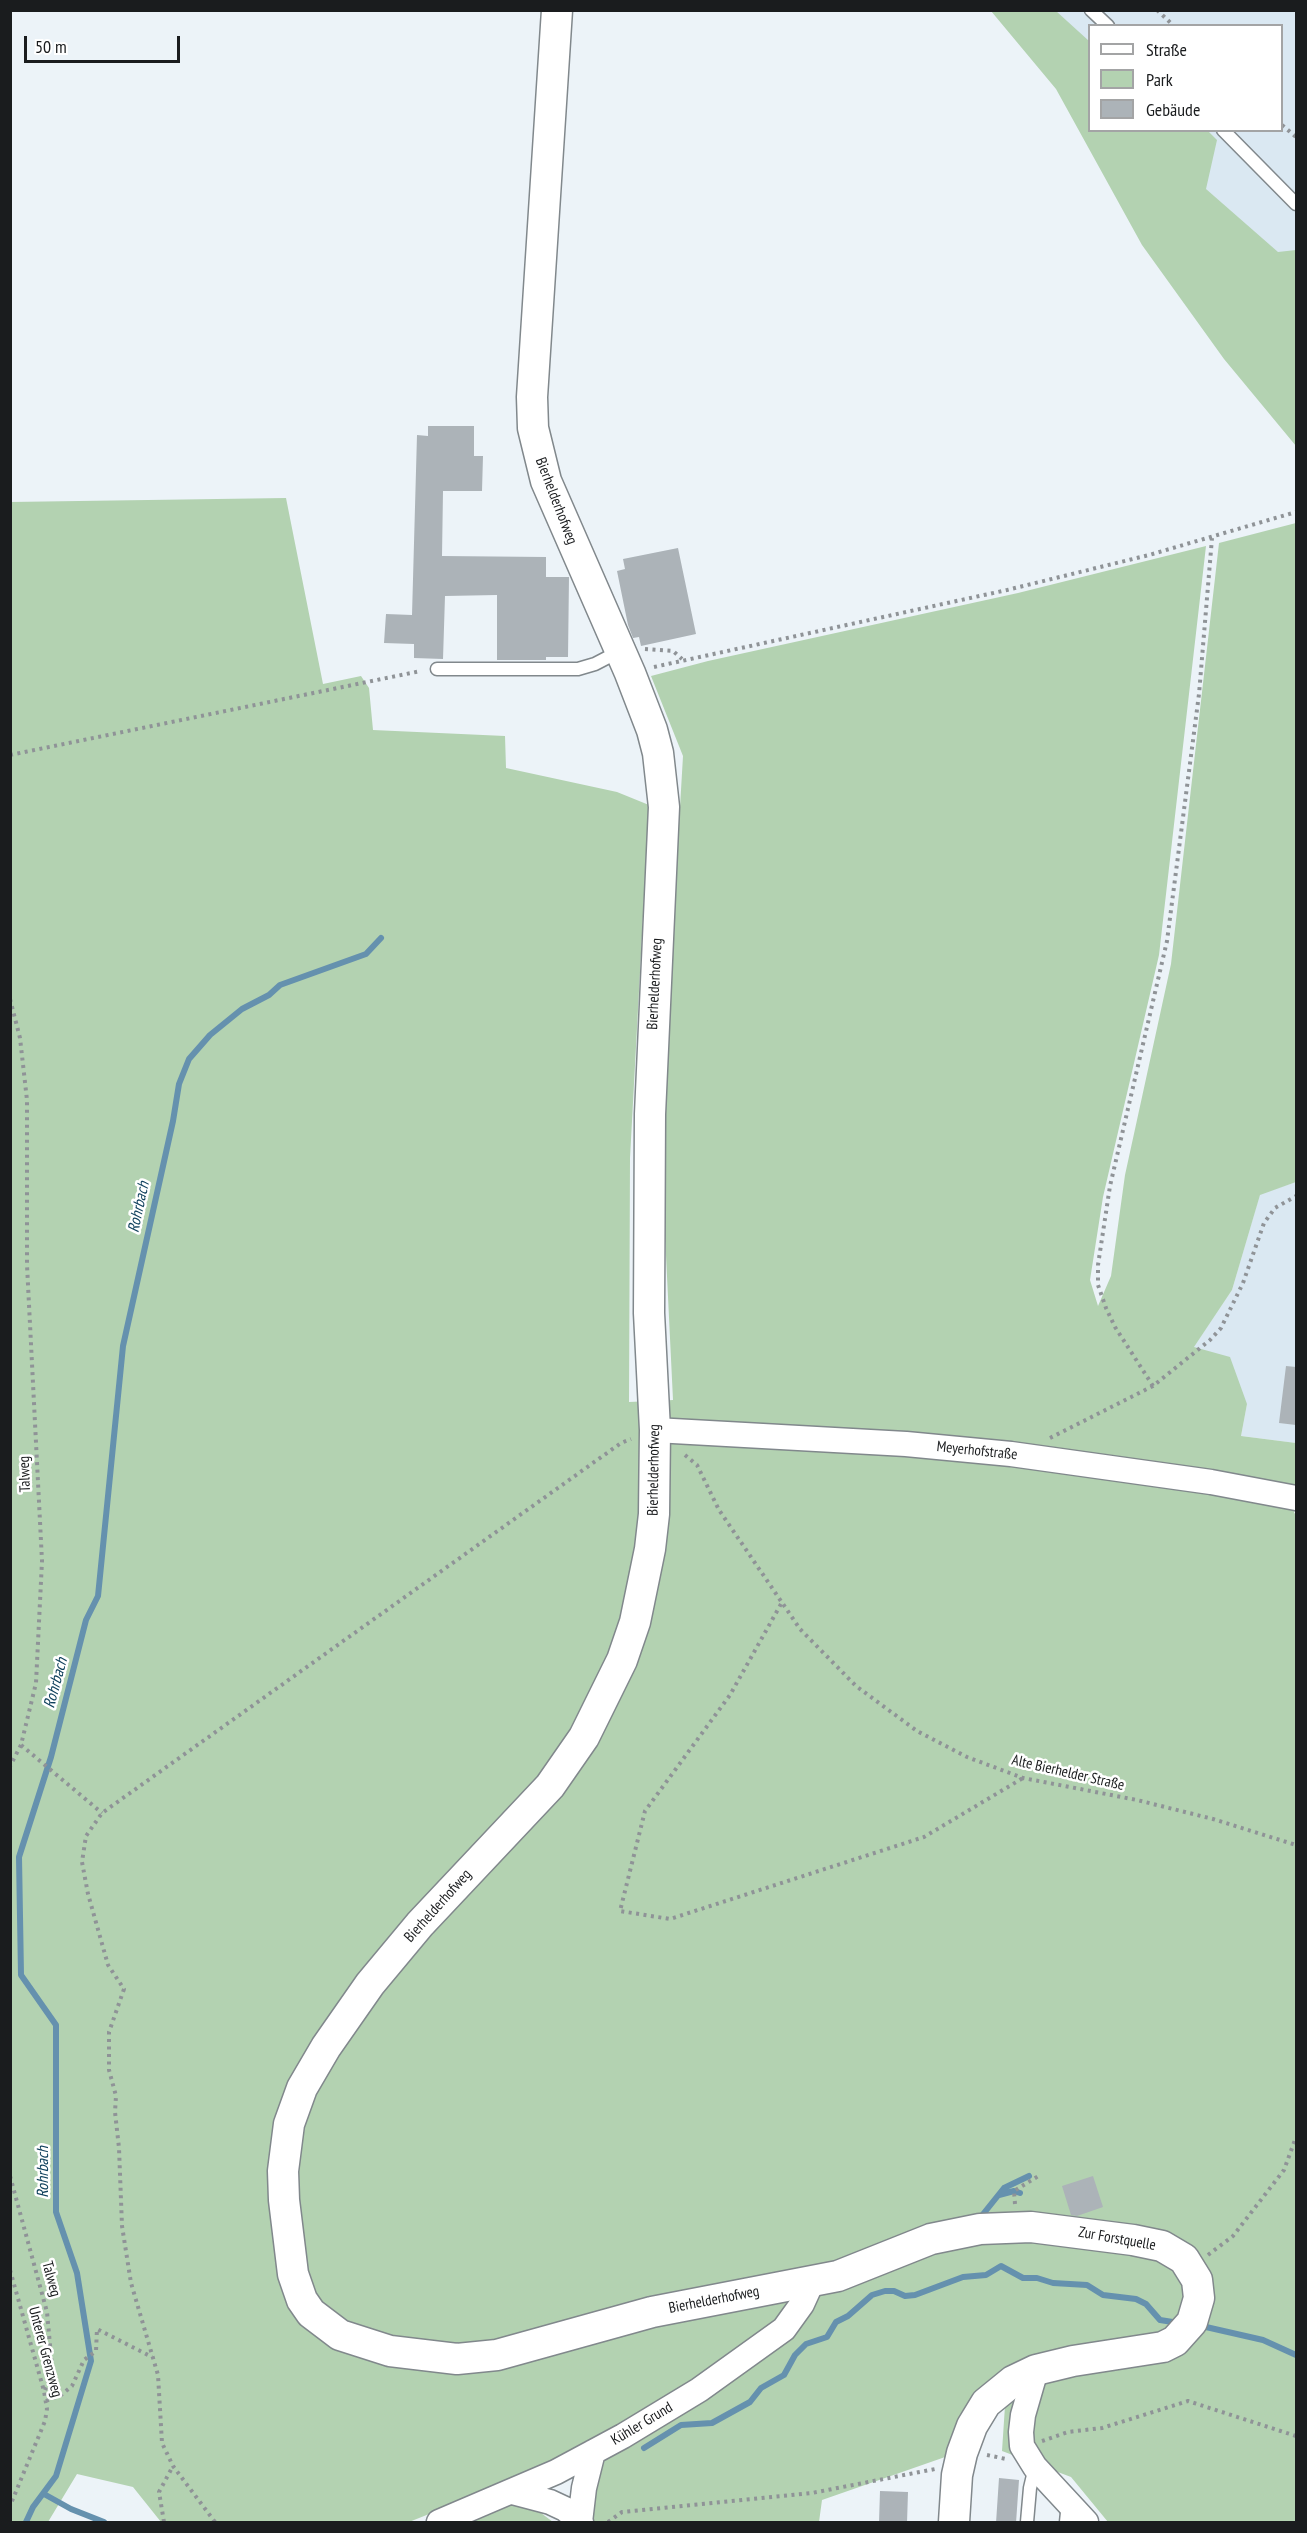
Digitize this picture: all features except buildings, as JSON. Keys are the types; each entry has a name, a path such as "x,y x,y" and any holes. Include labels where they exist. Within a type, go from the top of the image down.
{"street":[{"name":"Bierhelderhofweg","path":"557,10 532,397 533,428 546,481 630,657 658,753 664,807 649,1136 649,1313 655,1430 654,1514 635,1622 622,1660 599,1710 584,1737 550,1786 428,1916 370,1984 326,2047 297,2098 286,2136 283,2172 284,2200 293,2274 306,2306 316,2319 340,2335 368,2346 390,2351 457,2359 497,2355 652,2312 812,2282"},
{"name":"Meyerhofstraße","path":"655,1430 906,1444 1033,1456 1200,1480 1296,1498"},
{"name":"Zur Forstquelle","path":"812,2282 866,2267 942,2236 1015,2226 1088,2233 1151,2244 1171,2250 1188,2264"},
{"path":"954,2523 959,2464 972,2426 986,2403 1013,2380 1036,2370 1163,2347 1175,2341 1188,2330 1198,2306 1200,2290 1188,2264"},
{"name":"Kühler Grund","path":"439,2523 512,2492 593,2452 699,2390 773,2339 792,2320 812,2282"},
{"path":"1036,2370 1021,2427 1021,2439 1030,2460 1067,2512 1086,2523"},
{"path":"581,2522 584,2488 593,2452"},
{"path":"512,2492 550,2502 565,2509 581,2522"}],"lane":[{"path":"1090,10 1106,24"},
{"path":"1225,132 1296,204"},
{"path":"437,669 578,669 630,657"},
{"path":"1027,2523 1030,2460"}],"path":[{"path":"1157,10 1172,24"},
{"path":"1283,127 1296,137"},
{"path":"630,657 683,659 996,593 1212,538 1296,512"},
{"path":"1153,1386 1115,1327 1106,1308 1098,1286 1098,1265 1110,1186 1167,941 1198,705 1212,538"},
{"path":"630,657 673,651 683,659"},
{"path":"10,754 437,669"},
{"name":"Talweg","path":"10,999 20,1038 27,1100 27,1265 42,1561 36,1683 21,1745 10,1766"},
{"path":"1033,1456 1049,1438 1153,1386 1201,1349 1221,1328 1243,1283 1264,1223 1275,1208 1296,1196"},
{"path":"215,2523 173,2466 162,2443 158,2375 130,2283 122,2226 116,2096 109,2070 109,2032 124,1989 108,1965 88,1894 82,1862 86,1836 102,1813 621,1443 655,1430"},
{"name":"Alte Bierhelder Straße","path":"655,1430 697,1465 719,1510 800,1629 856,1686 917,1731 967,1757 1023,1778 1137,1800 1213,1819 1296,1845"},
{"path":"781,1604 730,1695 645,1811 620,1911 670,1919 924,1838 1023,1778"},
{"path":"21,1745 102,1813"},
{"path":"1188,2264 1214,2252 1233,2236 1284,2170 1296,2137"},
{"path":"1015,2226 1014,2191 1040,2175"},
{"name":"Talweg","path":"10,2176 47,2312 52,2367 50,2379 44,2391"},
{"name":"Unterer Grenzweg","path":"10,2270 46,2401 45,2421 10,2506"},
{"path":"46,2401 69,2390 87,2357 96,2351 97,2329 153,2358"},
{"path":"959,2464 981,2446 985,2455 1003,2460 1030,2460 1051,2436 1102,2428 1188,2401 1296,2436"},
{"path":"164,2523 159,2492 173,2466"},
{"path":"608,2523 622,2512 812,2493 921,2472"}],"shaded area":[{"path":"1014,11 1296,11 1296,403 1102,132 1283,132 1283,24 1088,24 1088,114"},
{"path":"1296,1182 1296,1443 1241,1436 1247,1404 1193,1348 1232,1290 1260,1194"}],"green space":[{"path":"991,11 1056,11 1088,40 1088,132 1209,132 1217,140 1206,189 1278,252 1296,250 1296,446 1224,359 1142,245 1056,89"},
{"path":"286,498 323,684 361,676 369,688 373,730 505,736 506,768 617,792 649,805 630,1158 629,1402 673,1400 662,1173 669,994 683,756 651,676 708,661 1018,593 1206,546 1159,955 1103,1197 1090,1280 1098,1306 1111,1276 1125,1175 1171,964 1219,543 1296,523 1296,1182 1260,1195 1232,1290 1194,1347 1230,1357 1247,1404 1241,1436 1296,1443 1294,1513 1296,1514 1296,2522 1108,2522 1071,2477 1002,2451 1005,2406 948,2456 822,2500 819,2522 588,2522 597,2457 550,2466 409,2522 161,2522 133,2487 77,2474 48,2522 11,2522 10,502"},
{"path":"515,2504 541,2513 553,2522 468,2522"}],"waterway":[{"name":"Rohrbach","path":"26,2522 33,2507 56,2476 91,2361 77,2273 56,2212 56,2025 21,1975 19,1857 51,1757 86,1620 98,1596 123,1346 173,1121 179,1084 189,1059 210,1035 242,1009 269,995 280,985 366,954 381,938"},
{"path":"980,2218 1004,2188 1029,2176"},
{"path":"999,2195 1014,2191 1020,2193"},
{"path":"644,2448 681,2425 712,2423 750,2402 761,2388 784,2375 795,2355 806,2344 827,2337 836,2322 848,2316 872,2295 885,2291 894,2291 905,2296 915,2295 963,2277 986,2275 1001,2266 1023,2278 1087,2285 1103,2295 1136,2299 1146,2304 1160,2320 1179,2323"},
{"path":"1206,2327 1263,2340 1296,2355"},
{"path":"44,2494 71,2509 104,2522"}]}
